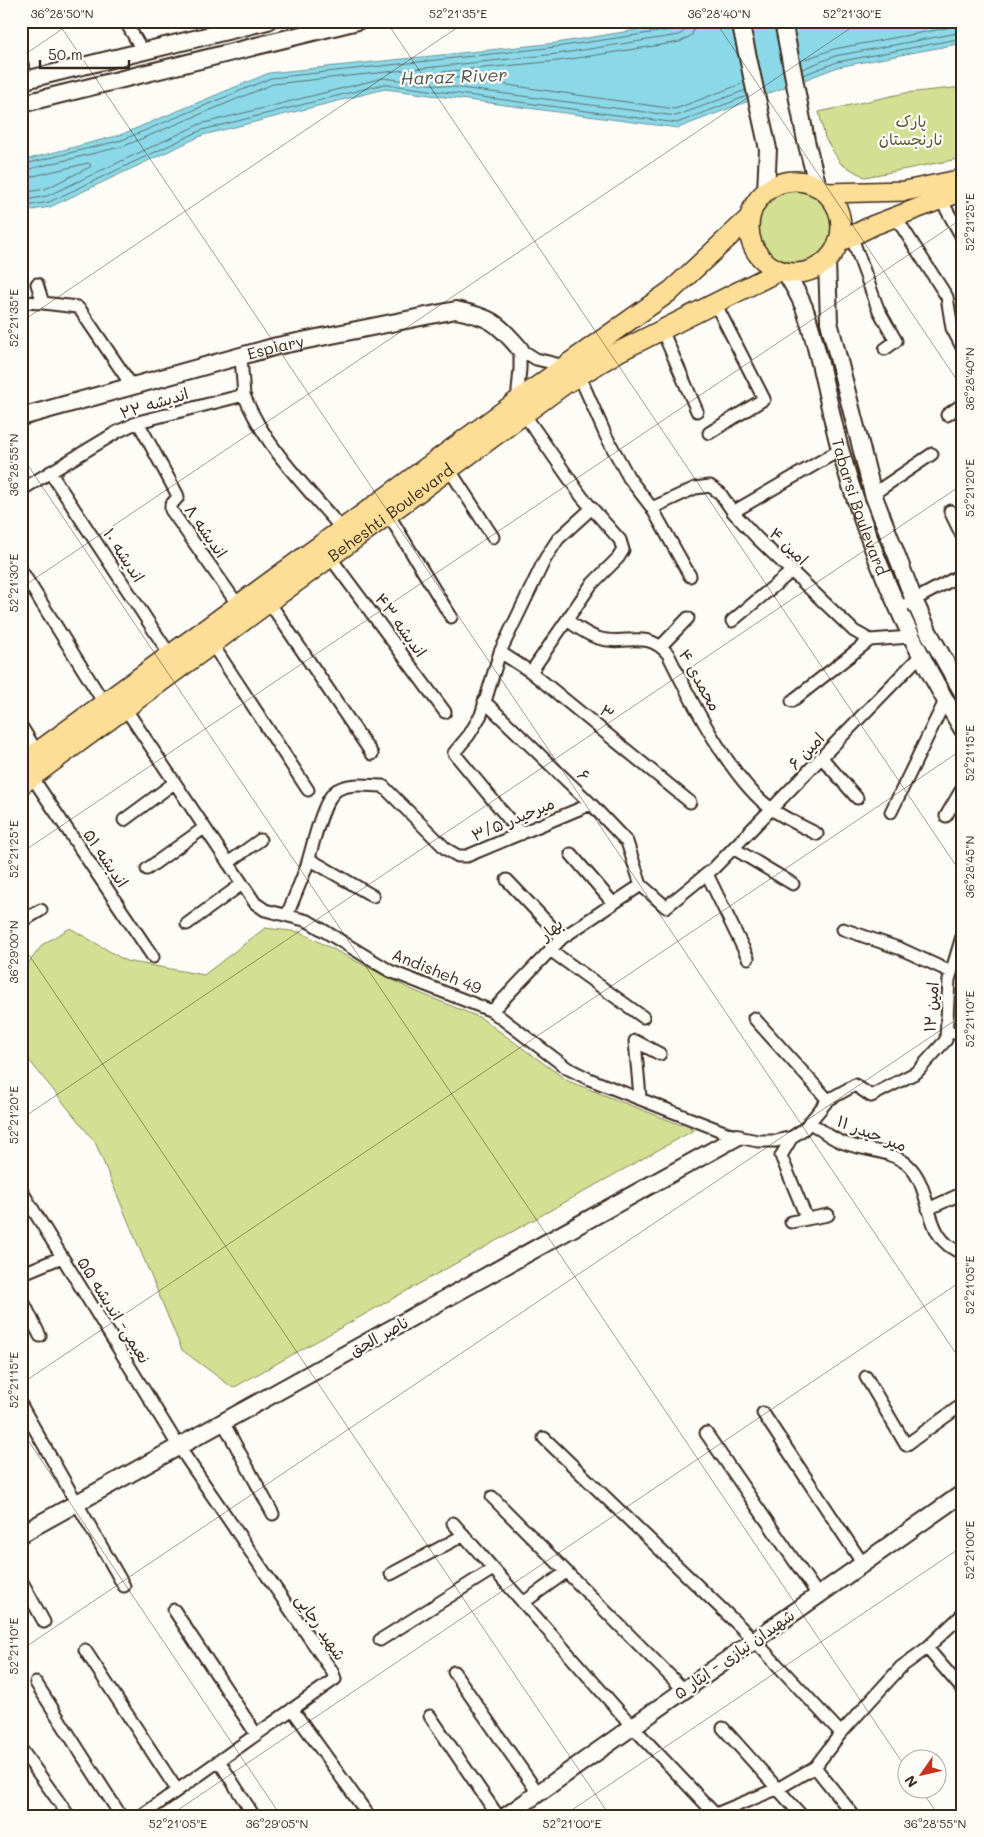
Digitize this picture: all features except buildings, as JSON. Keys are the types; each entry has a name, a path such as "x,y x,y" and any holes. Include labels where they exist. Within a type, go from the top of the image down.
{"main road":[{"path":"822,190 905,191 963,179"},
{"path":"845,238 835,204 822,190 805,182 791,180 778,184 766,191 758,198 749,218 749,231 755,249 767,264 782,272 808,272 827,261 845,238 940,198 963,191"},
{"name":"Beheshti Boulevard","path":"30,768 104,703 342,529 572,370 672,290 749,218"},
{"name":"Beheshti Boulevard","path":"572,370 662,330 782,272"},
{"name":"Beheshti Boulevard","path":"30,768 125,708 449,470 521,407"}],"street":[{"path":"125,21 144,53"},
{"path":"21,61 24,80 144,53 232,25 268,21"},
{"path":"21,104 358,21"},
{"path":"740,21 768,149 766,191"},
{"path":"783,21 806,141 822,190"},
{"path":"940,198 963,238"},
{"path":"895,216 947,297 952,328 963,349"},
{"path":"845,238 878,309 896,341 885,349"},
{"name":"Tabarsi Boulevard","path":"827,261 829,322 873,494 929,634 963,693"},
{"name":"Tabarsi Boulevard","path":"782,272 806,312 840,450 864,524 897,609 910,638 963,730"},
{"path":"37,284 43,303"},
{"path":"21,302 76,307 132,386"},
{"path":"709,433 764,399 715,303"},
{"name":"Espiary","path":"21,417 241,358 276,346 456,310 480,314 500,325 520,349 536,360 572,370"},
{"path":"662,330 698,411"},
{"path":"520,349 521,407 592,508 622,545 622,554 591,585 531,672"},
{"path":"241,358 244,395 250,410 275,451 342,529"},
{"path":"572,370 629,478 652,508 690,576"},
{"name":"اندیشه ۲۲","path":"21,490 138,422 244,395"},
{"path":"947,414 963,404"},
{"name":"اندیشه ۸","path":"138,422 177,494 178,497 171,505 171,510 238,605"},
{"path":"733,512 840,450"},
{"path":"873,494 932,454"},
{"path":"449,470 493,537"},
{"name":"اندیشه ۱۰","path":"50,472 170,655"},
{"name":"امین ۴","path":"652,508 705,485 715,488 733,512 835,615 854,632 870,640"},
{"path":"521,834 454,753 469,735 481,714 500,652 545,559 558,539 592,508"},
{"path":"950,511 963,538"},
{"path":"388,514 451,617"},
{"name":"اندیشه ۴۳","path":"330,557 445,712"},
{"path":"21,570 104,703"},
{"path":"732,621 792,571"},
{"path":"897,609 963,574"},
{"path":"269,602 372,754"},
{"path":"661,646 688,618"},
{"name":"محمدی ۴","path":"567,620 599,639 646,639 661,646 668,654 698,713 745,784 772,809 817,834"},
{"path":"792,701 870,640 910,638"},
{"path":"212,644 308,790"},
{"name":"۳","path":"500,652 531,672 690,802"},
{"name":"امین ۶","path":"641,885 666,907 710,871 920,656"},
{"name":"۶","path":"484,701 591,804 627,842 641,885"},
{"path":"891,812 945,701"},
{"name":"Andisheh 49","path":"125,708 255,903 265,910 308,921 390,971 492,1011 567,1068 589,1079 640,1097 737,1137 776,1141 792,1137"},
{"name":"اندیشه ۵۱","path":"21,726 30,768 153,957"},
{"path":"822,758 857,798"},
{"path":"124,820 174,783"},
{"name":"میرحیدر ۳/۵","path":"309,859 329,799 337,790 350,786 383,786 446,849 458,856 467,856 591,804"},
{"path":"946,816 963,787"},
{"path":"147,869 204,828"},
{"path":"228,863 260,840"},
{"path":"733,848 793,884"},
{"path":"571,854 613,903"},
{"path":"287,915 309,859 373,896"},
{"path":"710,871 748,958"},
{"path":"507,880 562,938"},
{"path":"187,924 242,884"},
{"name":"بهار","path":"492,1011 562,938 641,885"},
{"path":"21,922 41,910"},
{"path":"843,929 901,949 951,972"},
{"name":"امین ۱۲","path":"792,1137 809,1122 828,1100 855,1086 871,1096 917,1072 946,1040 951,972 963,933"},
{"path":"550,950 643,1017"},
{"path":"754,1018 828,1100"},
{"path":"947,1032 963,1034"},
{"path":"640,1097 635,1041 660,1054"},
{"name":"میر حیدر ۱۱","path":"809,1122 839,1141 897,1158 908,1165 922,1189 941,1240 949,1247 963,1253"},
{"name":"ناصر الحق","path":"21,1534 737,1137"},
{"path":"792,1137 781,1156 807,1219"},
{"name":"نعیمی- اندیشه ۵۵","path":"21,1190 179,1447"},
{"path":"928,1209 963,1192"},
{"path":"791,1222 828,1215"},
{"path":"21,1274 62,1257"},
{"path":"21,1297 40,1336"},
{"path":"866,1377 906,1445 963,1404"},
{"path":"21,1405 124,1586"},
{"path":"764,1413 863,1564"},
{"path":"223,1422 274,1514"},
{"path":"706,1433 818,1596"},
{"path":"544,1438 754,1640 841,1733"},
{"name":"شهید رجایی","path":"141,1816 335,1679 332,1671 179,1447"},
{"name":"شهیدان نیازی - ایثار ۵","path":"506,1816 963,1493"},
{"path":"492,1497 684,1690"},
{"path":"453,1523 713,1815 779,1788 815,1767 841,1733 901,1667 927,1648 963,1614"},
{"path":"391,1574 464,1535"},
{"path":"380,1640 493,1569"},
{"path":"524,1603 566,1572"},
{"path":"21,1580 44,1622"},
{"path":"174,1610 256,1734"},
{"path":"927,1648 963,1690"},
{"path":"85,1650 177,1790"},
{"path":"454,1672 538,1793"},
{"path":"36,1683 121,1816"},
{"path":"292,1709 369,1816"},
{"path":"430,1716 498,1816"},
{"path":"723,1728 779,1788 802,1816"},
{"path":"23,1756 69,1816"},
{"path":"219,1761 254,1816"},
{"path":"815,1767 854,1816"},
{"path":"734,1807 743,1816"}],"green space":[{"name":"پارک نارنجستان","path":"963,87 963,158 865,177 841,164 825,138 819,112 905,93"},
{"path":"795,181 813,184 828,194 838,209 841,227 838,245 828,260 813,270 795,273 777,270 762,260 752,245 749,227 752,209 762,194 777,184"},
{"path":"70,928 126,961 204,975 265,928 300,932 410,989 481,1018 568,1081 694,1130 233,1388 182,1350 95,1142 25,1055 21,1056 21,973 43,944"}],"water":[{"name":"Haraz River","path":"692,21 963,21 963,43 838,67 678,128 385,89 203,135 50,207 21,212 21,161 120,135 269,73 556,43"}]}
